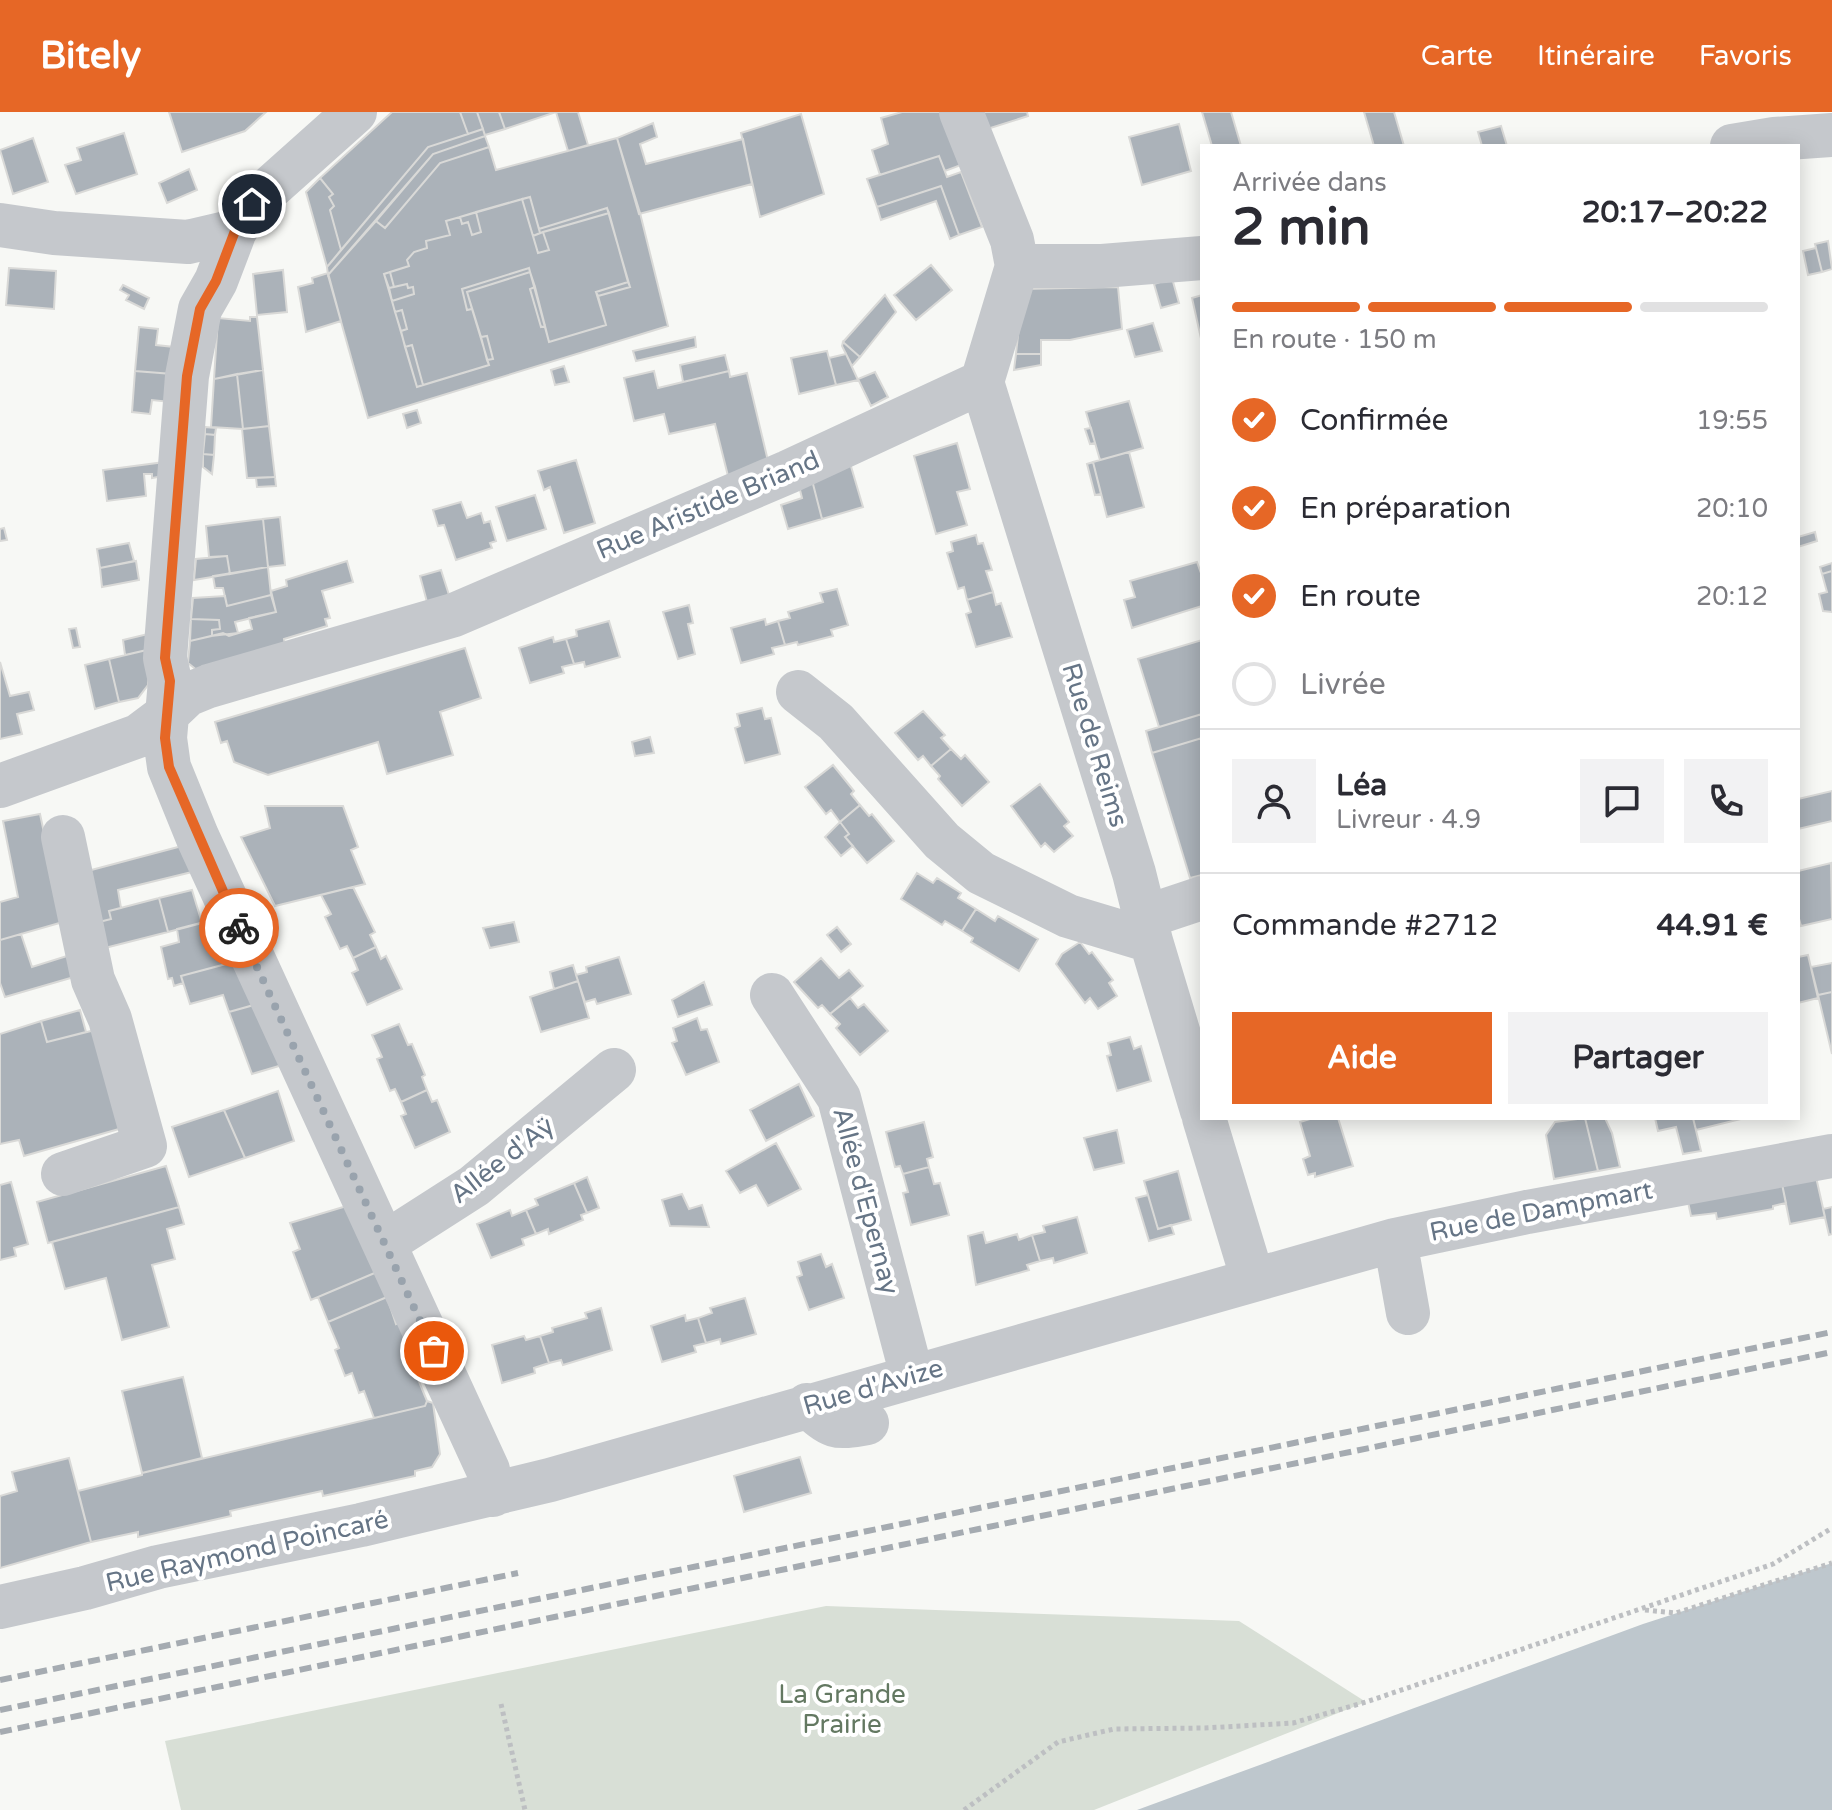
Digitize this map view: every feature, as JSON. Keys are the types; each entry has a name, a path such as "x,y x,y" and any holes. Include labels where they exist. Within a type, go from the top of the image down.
{"street":[{"path":"355,112 252,204 235,231 216,281 200,309 187,376 165,658 170,681 165,738 169,767 183,803 488,1470 493,1495"},
{"path":"961,112 1012,240 1017,266 982,382"},
{"path":"1744,144 1832,135"},
{"path":"0,225 54,233 188,242 235,231"},
{"path":"1017,266 1102,266 1200,258"},
{"name":"Rue Aristide Briand","path":"0,786 138,736 187,695 209,686 454,615 788,472 982,382"},
{"name":"Rue de Reims","path":"982,382 1120,827 1200,1104"},
{"path":"798,692 836,722 942,841 981,873 1068,916 1148,929 1200,899"},
{"path":"63,837 93,980 110,1019 145,1146 63,1174"},
{"name":"Allée d'Epernay","path":"772,995 839,1098 912,1376"},
{"name":"Allée d'Aÿ","path":"385,1243 474,1186 614,1070"},
{"path":"1205,1120 1253,1280"},
{"name":"Rue de Dampmart","path":"1253,1280 1395,1240 1527,1212 1832,1156"},
{"path":"1395,1240 1408,1313"},
{"name":"Rue d'Avize","path":"493,1495 1253,1280"},
{"path":"807,1405 828,1424 845,1427 867,1423"},
{"name":"Rue Raymond Poincaré","path":"0,1607 85,1588 158,1567 493,1495"}],"path":[{"path":"964,1810 1058,1742 1114,1729 1293,1723 1366,1702 1773,1564 1832,1528"},
{"path":"1640,1609 1676,1613 1832,1563"},
{"path":"501,1704 525,1810"}],"green space":[{"name":"La Grande Prairie","path":"826,1606 1239,1621 1366,1702 1094,1810 181,1810 165,1741"}],"shaded area":[{"path":"1832,1563 1832,1810 1137,1810 1643,1624"}],"building":[{"path":"169,112 266,112 245,131 182,152"},
{"path":"392,112 460,112 468,134 428,147 341,250 330,210 334,206 329,197 333,194 320,178"},
{"path":"460,112 477,112 483,129 468,134"},
{"path":"477,112 499,112 505,129 485,135"},
{"path":"499,112 556,112 505,129"},
{"path":"556,112 578,112 588,145 568,151"},
{"path":"902,112 941,112 961,165 945,171 939,156 880,175 872,150 888,144 881,118"},
{"path":"975,112 1027,112 1028,116 981,131"},
{"path":"1202,112 1231,112 1240,144 1211,144"},
{"path":"1364,112 1394,112 1403,144 1373,144"},
{"path":"801,114 824,194 760,217 741,133"},
{"path":"653,123 657,137 640,144 646,164 743,139 752,184 639,214 617,138"},
{"path":"1179,124 1191,171 1142,185 1129,137"},
{"path":"1501,126 1506,144 1481,144 1478,132"},
{"path":"483,129 485,136 433,154 328,275 327,267 428,147"},
{"path":"124,133 137,174 76,194 65,165 81,160 77,148"},
{"path":"485,136 489,147 440,163 385,228 376,221 433,154"},
{"path":"33,138 48,182 13,194 0,150"},
{"path":"617,138 640,213 668,326 368,418 328,275 376,221 385,228 440,163 489,147 496,170","holes":["530,197 539,229 607,208 630,287 598,296 606,325 549,342 545,326 541,327 530,289 535,287 530,272 467,292 481,337 487,336 493,359 487,360 489,365 417,387 384,274 409,266 407,260 414,252 427,248 426,241 450,235 446,221"]},
{"path":"939,156 947,177 961,172 982,227 959,235 941,186 877,207 867,179"},
{"path":"189,169 197,190 167,203 159,183"},
{"path":"320,178 333,194 329,197 334,206 330,210 341,250 327,267 306,192"},
{"path":"941,186 959,235 950,239 936,201 881,220 877,207"},
{"path":"530,197 540,233 533,236 522,199"},
{"path":"522,199 538,253 549,250 543,232 609,213 628,282 596,292 606,325 549,342 529,268 462,289 467,310 472,309 489,365 423,385 412,345 405,347 401,331 407,329 402,310 395,312 392,301 414,294 413,287 408,288 407,284 394,287 390,272 409,266 407,260 414,252 427,248 426,241 450,235 446,221 460,217 462,224 468,222 472,235 481,232 476,212"},
{"path":"607,208 609,213 540,233 539,229"},
{"path":"476,212 481,232 472,235 468,222 462,224 460,217"},
{"path":"543,232 549,250 538,253 533,236"},
{"path":"1828,241 1832,269 1822,272 1815,244"},
{"path":"1816,248 1822,272 1808,275 1803,251"},
{"path":"931,265 952,290 916,320 894,295"},
{"path":"9,268 56,271 54,309 6,305"},
{"path":"529,268 530,272 467,292 472,309 467,310 462,289"},
{"path":"283,270 287,312 257,315 253,274"},
{"path":"390,272 394,287 389,288 384,274"},
{"path":"328,273 341,321 306,332 298,287 313,283 312,278"},
{"path":"1172,278 1179,303 1161,308 1154,284"},
{"path":"628,282 630,287 598,296 596,292"},
{"path":"407,284 408,288 413,287 414,294 392,301 389,288"},
{"path":"123,285 149,298 144,309 126,300 129,295 120,290"},
{"path":"535,287 545,326 541,327 530,289"},
{"path":"1118,287 1122,329 1070,340 1041,340 1041,354 1016,354 1023,289"},
{"path":"885,295 896,312 860,357 843,342"},
{"path":"1200,296 1200,334 1192,298"},
{"path":"402,310 407,329 401,331 395,312"},
{"path":"250,317 257,317 263,370 214,379 218,318 250,321"},
{"path":"1153,323 1162,351 1135,357 1127,330"},
{"path":"139,327 158,329 156,345 174,347 172,374 135,371"},
{"path":"487,336 493,359 487,360 481,337"},
{"path":"695,337 696,347 636,361 633,351"},
{"path":"843,342 860,357 852,366 842,346"},
{"path":"412,345 423,385 417,387 405,347"},
{"path":"827,351 836,385 799,394 791,358"},
{"path":"846,354 858,380 836,385 829,358"},
{"path":"1016,354 1041,354 1041,365 1014,370"},
{"path":"725,355 729,371 683,382 680,365"},
{"path":"564,366 569,382 555,385 551,370"},
{"path":"263,370 269,426 243,429 237,374"},
{"path":"135,371 172,374 170,402 152,400 150,414 132,412"},
{"path":"654,371 658,388 729,371 730,377 747,373 768,461 729,480 715,424 669,434 664,414 634,421 624,378"},
{"path":"875,372 888,397 871,406 858,379"},
{"path":"237,374 243,429 211,427 214,379"},
{"path":"1129,401 1143,448 1100,460 1086,412"},
{"path":"417,410 421,423 407,428 403,414"},
{"path":"269,426 275,477 247,478 242,429"},
{"path":"205,427 216,428 215,435 205,434"},
{"path":"1091,428 1095,443 1090,444 1085,429"},
{"path":"205,434 215,435 214,455 203,454"},
{"path":"957,443 970,489 957,492 967,525 936,534 914,456"},
{"path":"1129,452 1144,507 1107,517 1093,462"},
{"path":"203,454 214,455 212,474 203,467"},
{"path":"576,460 595,523 564,533 550,487 544,490 538,471"},
{"path":"165,462 164,476 152,478 152,474 144,474 146,496 107,501 103,470"},
{"path":"1093,462 1101,494 1095,495 1087,464"},
{"path":"850,463 863,507 822,519 812,480"},
{"path":"275,477 276,486 257,487 256,478"},
{"path":"812,480 822,519 788,529 781,505 802,498 799,486"},
{"path":"535,495 546,529 507,541 496,507"},
{"path":"461,502 467,518 481,513 484,523 490,521 496,541 490,543 492,548 456,560 444,525 438,526 433,510"},
{"path":"280,517 285,565 268,567 263,519"},
{"path":"263,519 268,567 230,574 227,556 209,557 206,526"},
{"path":"4,528 7,540 0,541 0,529"},
{"path":"1815,532 1817,541 1800,546 1800,536"},
{"path":"976,535 978,544 983,543 992,570 986,571 993,592 967,600 964,587 958,589 947,553 953,551 951,542"},
{"path":"129,543 134,561 100,568 97,549"},
{"path":"227,556 230,574 194,580 196,559"},
{"path":"136,561 139,580 102,587 100,568"},
{"path":"347,561 353,582 322,591 330,618 325,619 327,626 284,639 285,645 198,671 188,663 190,641 223,633 229,636 252,629 249,618 276,612 271,591 287,586 286,580"},
{"path":"1197,562 1200,570 1200,607 1132,628 1124,600 1135,597 1130,581"},
{"path":"1832,563 1832,571 1822,574 1820,567"},
{"path":"268,567 271,595 227,606 223,588 215,588 213,576"},
{"path":"441,570 449,595 427,602 420,576"},
{"path":"1832,571 1832,612 1823,611 1819,594 1827,592 1822,574"},
{"path":"837,589 848,625 831,630 833,636 785,645 778,621 790,618 788,612 823,602 820,593"},
{"path":"993,592 996,605 1001,603 1012,637 976,647 966,614 971,612 967,600"},
{"path":"271,595 276,612 235,622 238,633 212,636 212,630 220,629 219,620 191,619 193,598 225,596 227,606"},
{"path":"689,605 693,623 688,624 695,654 678,659 663,612"},
{"path":"191,619 219,620 220,629 212,630 212,636 190,641"},
{"path":"765,619 766,625 778,621 785,645 772,648 774,654 741,663 731,628"},
{"path":"609,621 620,657 585,667 584,662 574,664 566,639 577,636 576,630"},
{"path":"76,628 80,647 73,648 69,629"},
{"path":"152,633 151,649 125,655 123,640"},
{"path":"553,637 554,642 566,639 574,664 562,667 564,673 530,683 519,648"},
{"path":"1200,641 1200,715 1159,727 1138,659"},
{"path":"465,648 481,698 440,712 453,755 387,774 378,742 268,775 234,762 227,741 221,743 215,722"},
{"path":"151,649 148,685 138,698 119,702 109,659"},
{"path":"109,659 119,702 95,709 85,665"},
{"path":"0,662 10,696 29,692 34,710 17,714 22,734 0,739"},
{"path":"762,708 765,719 771,718 780,754 745,763 735,728 740,726 737,714"},
{"path":"923,711 945,735 941,738 951,749 931,766 923,756 918,760 895,733"},
{"path":"1200,715 1200,739 1152,753 1146,731"},
{"path":"650,737 654,753 635,756 632,742"},
{"path":"1200,739 1200,876 1190,878 1152,753"},
{"path":"951,749 961,759 965,755 989,782 962,806 938,779 940,776 931,766"},
{"path":"833,765 854,791 851,794 860,805 840,822 831,810 826,814 805,787"},
{"path":"1040,784 1069,822 1064,826 1073,836 1054,852 1045,843 1041,847 1011,806"},
{"path":"1832,791 1832,821 1800,829 1800,799"},
{"path":"860,805 869,816 872,814 894,841 867,863 845,837 849,834 840,822"},
{"path":"265,806 343,806 358,847 351,850 365,884 275,906 241,837 270,828"},
{"path":"40,814 63,922 0,940 0,902 18,897 3,821"},
{"path":"840,822 849,834 845,837 853,846 841,856 825,837"},
{"path":"182,846 196,871 118,890 121,908 109,911 111,919 91,924 80,873"},
{"path":"1831,863 1832,919 1801,926 1800,871"},
{"path":"917,873 933,883 937,878 961,893 958,898 976,909 962,931 945,921 942,925 901,899"},
{"path":"353,887 375,932 370,935 376,947 353,958 347,946 340,949 325,917 331,914 321,895"},
{"path":"192,890 202,923 168,932 159,898"},
{"path":"159,898 168,932 93,951 87,925 111,919 109,911"},
{"path":"976,909 995,921 998,916 1038,939 1019,971 971,942 973,938 962,931"},
{"path":"220,918 241,960 181,976 183,983 174,986 172,978 168,979 161,947 179,942 177,929"},
{"path":"514,922 519,942 490,948 483,928"},
{"path":"837,927 851,944 841,952 827,935"},
{"path":"21,934 32,967 70,955 74,977 5,997 0,983 0,940"},
{"path":"1080,942 1089,954 1092,952 1113,980 1109,983 1117,996 1098,1009 1090,998 1085,1003 1056,964 1062,954"},
{"path":"376,947 381,959 386,956 402,989 367,1005 352,973 358,970 353,958"},
{"path":"1808,955 1818,998 1800,1002 1800,957"},
{"path":"619,957 631,994 597,1004 595,999 585,1002 576,975 587,972 586,967"},
{"path":"821,958 839,978 849,970 863,986 830,1014 822,1005 818,1008 794,982"},
{"path":"241,960 261,1003 229,1012 223,995 190,1004 181,976"},
{"path":"1832,963 1832,992 1818,995 1811,967"},
{"path":"573,965 578,981 554,989 550,972"},
{"path":"578,981 589,1018 541,1032 530,997"},
{"path":"704,982 712,1005 678,1017 672,1000"},
{"path":"1832,992 1832,1054 1818,995"},
{"path":"850,998 858,1008 864,1004 888,1031 860,1055 836,1028 840,1024 830,1014"},
{"path":"261,1003 289,1063 252,1074 229,1012"},
{"path":"80,1010 86,1032 47,1042 41,1021"},
{"path":"697,1018 701,1030 707,1029 719,1062 686,1075 672,1043 677,1041 673,1028"},
{"path":"41,1021 47,1042 99,1029 126,1127 24,1156 19,1140 0,1144 0,1034"},
{"path":"399,1024 408,1045 412,1044 425,1075 422,1077 427,1090 401,1102 395,1089 390,1091 377,1059 382,1057 372,1035"},
{"path":"1130,1037 1134,1049 1141,1046 1151,1081 1117,1091 1107,1056 1111,1055 1108,1043"},
{"path":"799,1084 814,1116 766,1141 750,1110"},
{"path":"427,1090 432,1102 437,1100 450,1132 415,1148 401,1116 406,1114 401,1102"},
{"path":"278,1091 294,1141 245,1158 224,1110"},
{"path":"224,1110 245,1158 189,1177 172,1127"},
{"path":"1339,1120 1353,1166 1315,1177 1315,1173 1308,1175 1303,1159 1310,1156 1300,1122"},
{"path":"1585,1120 1598,1171 1554,1179 1546,1135 1555,1122"},
{"path":"1585,1120 1606,1120 1612,1133 1620,1167 1598,1171"},
{"path":"1655,1120 1693,1120 1701,1151 1683,1154 1676,1127 1658,1131"},
{"path":"1694,1120 1737,1120 1696,1130"},
{"path":"924,1122 933,1157 927,1159 929,1167 903,1174 900,1166 895,1167 886,1132"},
{"path":"1117,1130 1124,1163 1094,1170 1084,1138"},
{"path":"776,1143 801,1189 768,1206 756,1185 740,1193 726,1171"},
{"path":"166,1166 179,1207 48,1243 37,1202"},
{"path":"929,1167 934,1184 940,1183 949,1215 911,1225 903,1193 908,1192 903,1174"},
{"path":"1178,1171 1191,1220 1158,1229 1144,1181"},
{"path":"587,1177 599,1208 587,1213 574,1183"},
{"path":"1816,1177 1825,1217 1790,1224 1782,1184"},
{"path":"11,1182 28,1244 14,1248 16,1256 0,1260 0,1185"},
{"path":"574,1183 587,1213 581,1215 583,1220 549,1234 548,1229 536,1234 526,1210 538,1205 535,1199"},
{"path":"1782,1184 1786,1203 1773,1206 1773,1209 1717,1219 1716,1213 1691,1216 1688,1202"},
{"path":"682,1194 689,1209 702,1205 709,1227 670,1226 662,1200"},
{"path":"1148,1195 1158,1229 1171,1225 1174,1234 1149,1241 1136,1198"},
{"path":"350,1205 377,1272 311,1300 293,1252 300,1249 290,1223"},
{"path":"179,1207 184,1224 167,1229 175,1259 152,1265 169,1327 122,1340 106,1278 65,1289 52,1242"},
{"path":"1832,1207 1832,1234 1829,1235 1823,1209"},
{"path":"510,1210 512,1216 526,1210 536,1234 522,1239 524,1245 491,1258 477,1224"},
{"path":"1077,1217 1087,1253 1054,1263 1053,1258 1040,1261 1032,1235 1045,1232 1043,1226"},
{"path":"983,1232 986,1243 1017,1234 1019,1240 1032,1235 1040,1261 1027,1265 1029,1270 976,1285 968,1236"},
{"path":"821,1254 826,1267 832,1264 844,1298 809,1310 797,1277 802,1275 798,1262"},
{"path":"377,1272 387,1297 328,1322 318,1297"},
{"path":"387,1297 396,1324 400,1322 413,1355 409,1357 427,1401 425,1406 374,1418 364,1391 359,1393 352,1373 345,1376 335,1350 339,1348 328,1322"},
{"path":"745,1298 756,1334 721,1344 720,1339 706,1343 698,1318 712,1313 710,1308"},
{"path":"601,1308 612,1350 563,1365 561,1360 549,1363 540,1336 553,1332 552,1328 587,1318 585,1313"},
{"path":"685,1315 686,1321 698,1318 706,1343 694,1346 696,1352 662,1362 651,1326"},
{"path":"524,1336 526,1340 540,1336 549,1363 534,1368 535,1373 502,1383 492,1345"},
{"path":"183,1377 202,1458 142,1473 122,1391"},
{"path":"427,1401 433,1403 440,1454 432,1467 415,1471 415,1476 323,1496 322,1491 230,1511 231,1516 138,1537 138,1532 91,1542 78,1491 425,1406"},
{"path":"800,1457 811,1493 744,1512 734,1476"},
{"path":"69,1458 91,1542 0,1568 0,1496 17,1491 12,1472"}],"railway":[{"path":"0,1710 1832,1332"},
{"path":"0,1732 1832,1352"},
{"path":"0,1680 518,1573"}],"way so far":[{"path":"239,928 434,1351"}],"route":[{"path":"239,928 169,767 165,738 170,681 165,658 187,376 200,309 216,281 235,231 252,204"}]}
